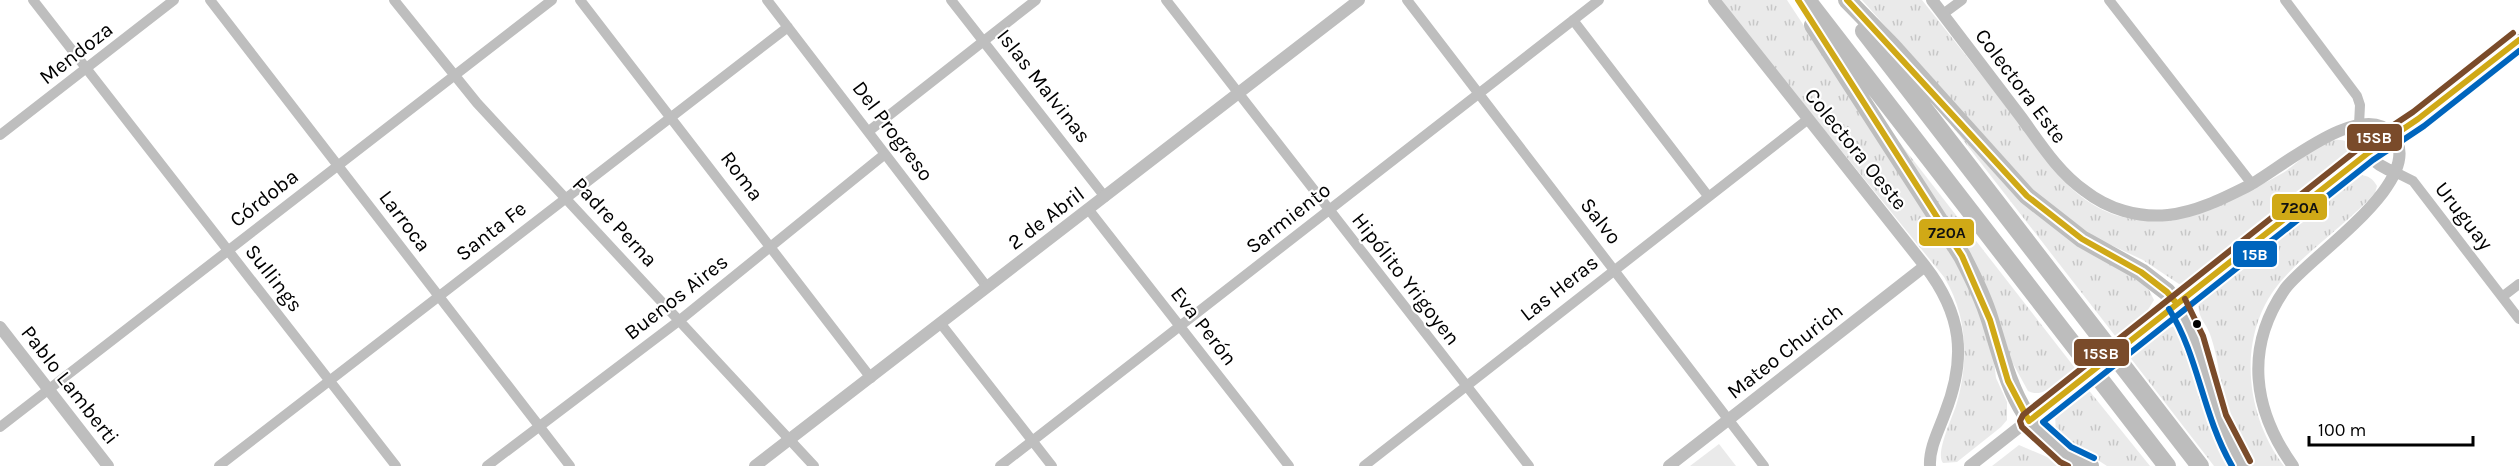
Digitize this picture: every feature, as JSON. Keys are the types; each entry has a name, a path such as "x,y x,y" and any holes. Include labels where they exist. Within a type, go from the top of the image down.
{"highway":[{"path":"1798,0 1962,256 1990,320 2008,381 2029,421 2066,455 2090,466"},
{"path":"1807,0 2166,466"},
{"path":"1840,0 2200,466"},
{"path":"1847,0 1892,46 2027,196 2082,239 2141,272 2167,292 2187,320 2201,354 2220,424 2242,466"}],"street":[{"name":"Sullings","path":"33,0 396,466"},
{"name":"Mendoza","path":"0,135 174,0"},
{"name":"Larroca","path":"210,0 570,466"},
{"name":"Padre Perna","path":"394,0 454,76 814,466"},
{"name":"Córdoba","path":"0,427 552,0"},
{"name":"Roma","path":"580,0 871,378"},
{"name":"Del Progreso","path":"767,0 987,287"},
{"name":"Islas Malvinas","path":"951,0 1105,197"},
{"path":"869,131 1036,0"},
{"name":"Hipólito Yrigoyen","path":"1166,0 1529,466"},
{"name":"2 de Abril","path":"755,466 1359,0"},
{"name":"Salvo","path":"1407,0 1764,466"},
{"name":"Sarmiento","path":"1000,466 1181,328 1599,0"},
{"name":"Colectora Oeste","path":"1714,0 1807,120 1926,266 1947,298 1957,330 1958,371 1952,397 1929,462"},
{"name":"Colectora Este","path":"1932,0 2058,167 2084,191 2121,211 2146,215 2188,212 2213,203 2252,184 2316,141 2359,125"},
{"path":"1943,15 1962,0"},
{"path":"2109,0 2252,184"},
{"path":"2285,0 2357,96 2360,105 2358,135 2368,153 2384,169 2395,172"},
{"path":"1573,20 1708,196"},
{"name":"Santa Fe","path":"219,466 788,27"},
{"path":"1970,466 2368,153 2394,136 2519,40"},
{"name":"Las Heras","path":"1364,466 1807,120"},
{"path":"2294,466 2274,440 2260,393 2258,369 2264,331 2286,287 2373,207 2395,172 2398,152 2394,136 2385,128 2374,124 2359,125"},
{"name":"Buenos Aires","path":"487,466 680,320 885,154"},
{"name":"Uruguay","path":"2395,172 2413,181 2519,319"},
{"name":"Eva Perón","path":"1089,210 1289,466"},
{"name":"Mateo Churich","path":"1669,466 1926,266"},
{"path":"2502,297 2519,284"},
{"path":"941,324 1052,466"},
{"name":"Pablo Lamberti","path":"0,327 108,466"}],"green space":[{"path":"1719,0 1787,0 1968,276 1992,344 1996,378 2007,402 2007,420 1957,462 1943,463 1941,458 1963,373 1962,324 1952,292 1944,277"},
{"path":"1862,0 1922,0 2070,187 2095,206 2113,214 2133,219 2151,220 2229,197 2281,174 2321,144 2330,141 2348,142 2351,155 2188,282 2179,284 2143,260 2096,238 2034,193"},
{"path":"1875,111 2075,368 2053,387 2040,393 2028,391"},
{"path":"1942,113 1985,157 2148,288 2154,300 2143,318 2116,337"},
{"path":"2360,175 2374,181 2377,186 2375,193 2282,280 2267,301 2257,324 2252,348 2251,373 2254,398 2260,422 2284,466 2252,466 2229,418 2214,346 2199,312 2199,303"},
{"path":"2175,326 2184,332 2236,466 2214,466 2129,356 2162,330"},
{"path":"2087,388 2150,466 2107,466 2056,433 2055,415"},
{"path":"1719,444 1736,466 1690,466"},
{"path":"2019,445 2068,466 1992,466"}],"transit line":[{"name":"720A","path":"1798,0 1962,256 1990,320 2008,381 2029,421 2368,153 2418,119 2519,40"},
{"name":"720A","path":"1847,0 2027,196 2082,239 2141,272 2167,292 2177,304"},
{"name":"15SB","path":"2068,466 2060,462 2022,427 2020,421 2023,415 2362,146 2413,112 2513,33"},
{"name":"15B","path":"2094,458 2071,447 2043,422 2373,160 2424,126 2519,51"},
{"name":"15SB","path":"2185,299 2203,336 2226,415 2250,461"},
{"name":"15B","path":"2169,309 2187,346 2214,426 2232,466"}]}
